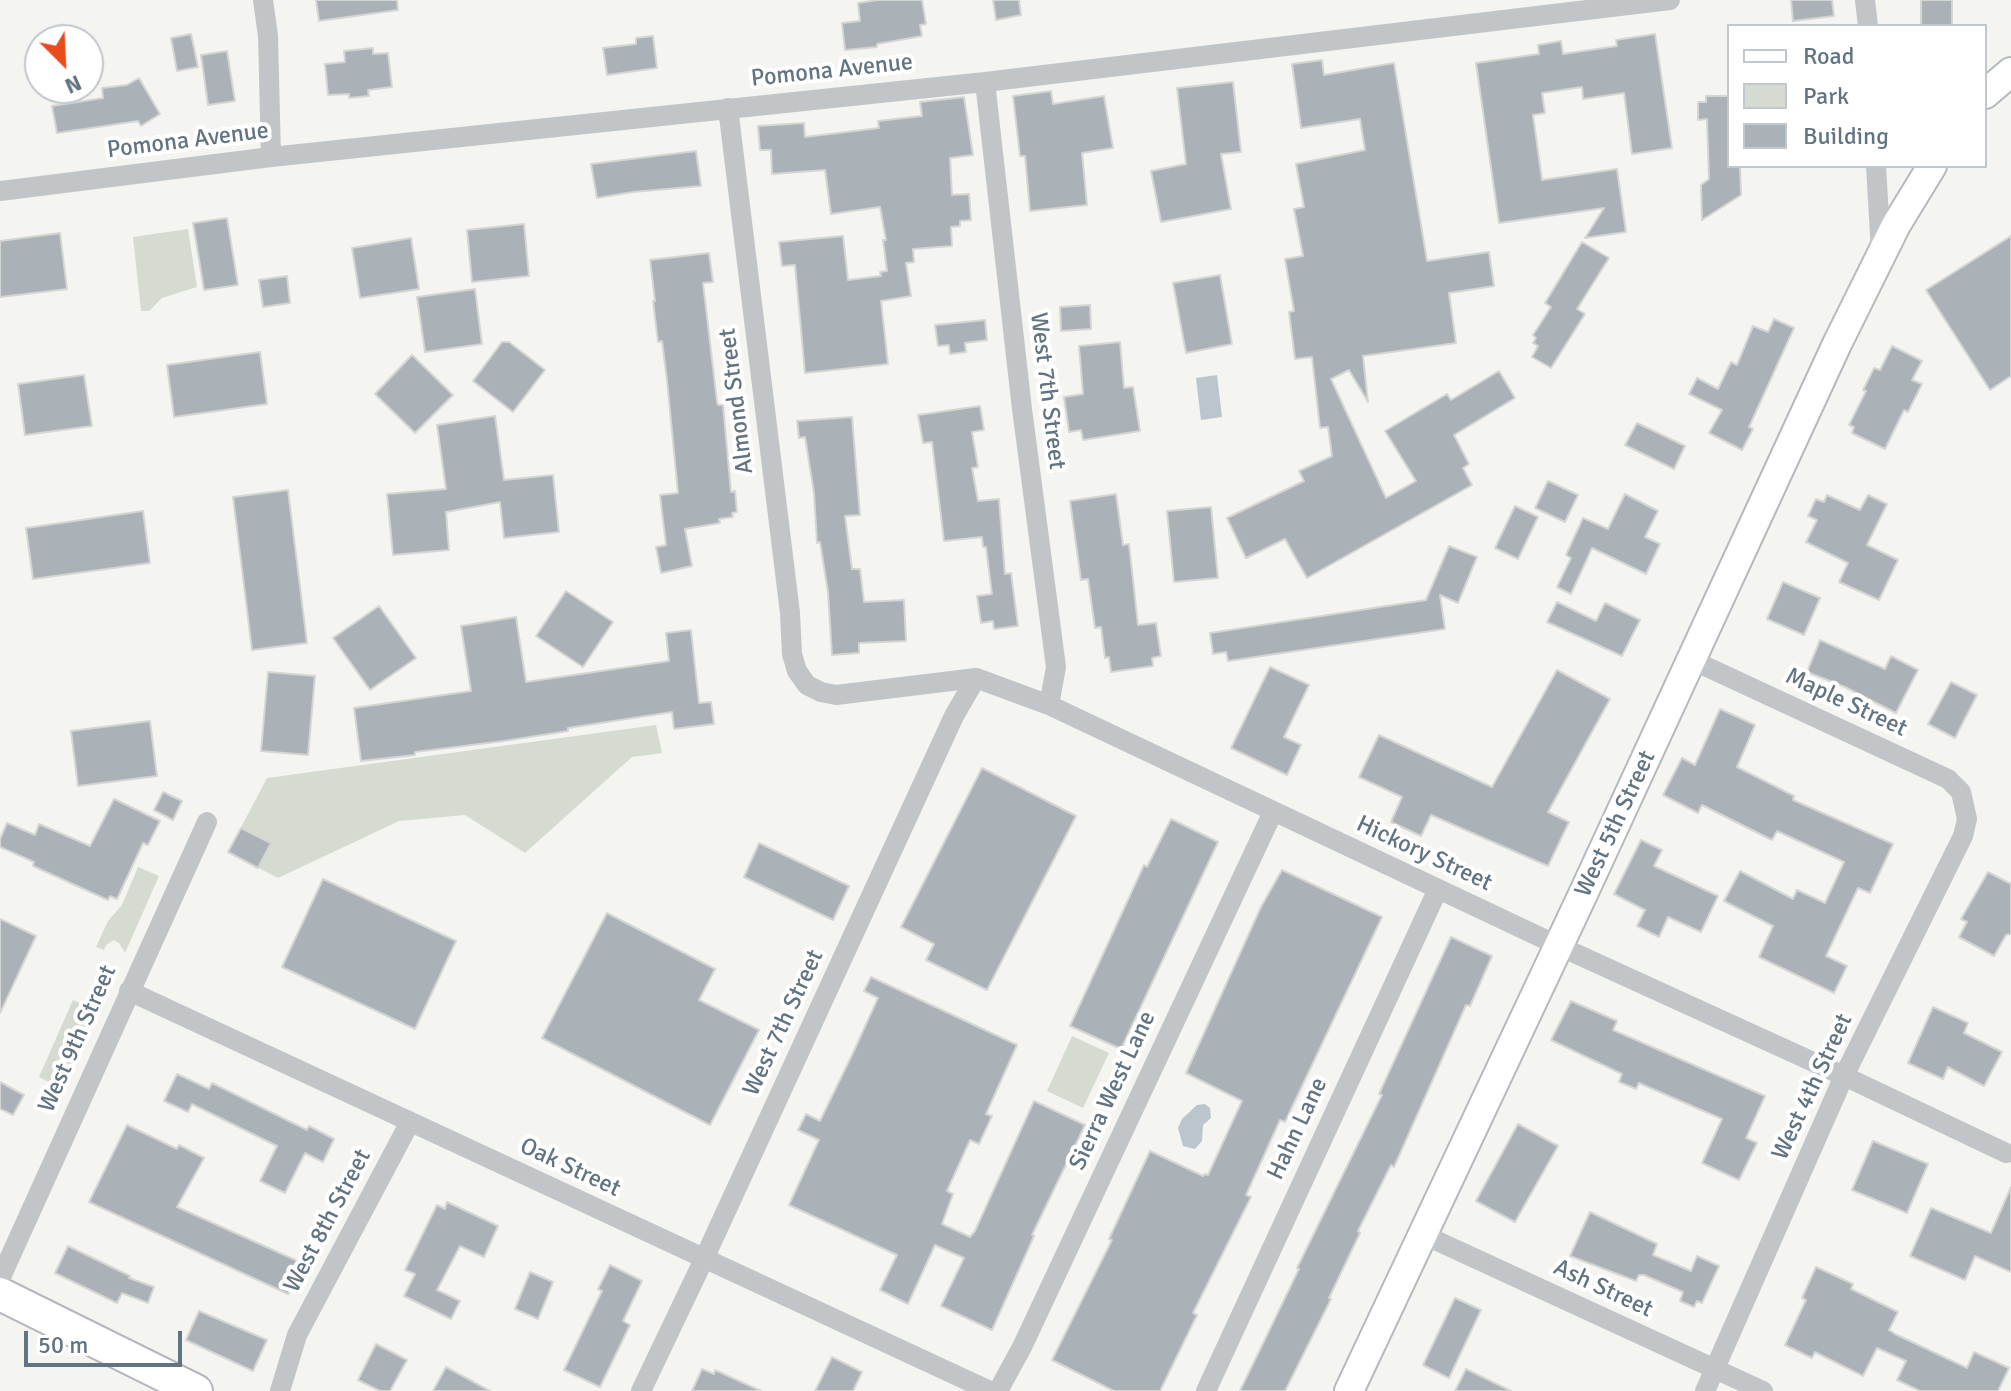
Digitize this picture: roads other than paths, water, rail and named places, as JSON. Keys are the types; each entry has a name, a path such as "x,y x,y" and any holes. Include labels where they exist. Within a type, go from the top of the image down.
{"main road":[{"path":"0,1294 196,1391"}],"street":[{"path":"263,0 268,36 271,157"},
{"name":"Pomona Avenue","path":"0,191 271,157 985,82 1670,0"},
{"path":"1865,0 1868,24"},
{"path":"1987,92 2011,72"},
{"name":"West 7th Street","path":"985,82 1022,409 1056,667 1049,705"},
{"name":"Almond Street","path":"728,108 790,613 792,654 797,671 807,685"},
{"path":"1876,168 1881,255"},
{"name":"West 5th Street","path":"1349,1391 1559,946 1791,442 1881,255 1931,168"},
{"name":"Maple Street","path":"1692,660 1948,779 1961,792 1966,805"},
{"name":"West 7th Street","path":"641,1391 954,716 976,678"},
{"name":"Hickory Street","path":"807,685 836,695 976,678 1049,705 2006,1153"},
{"name":"West 4th Street","path":"1705,1391 1844,1076 1963,836 1966,805"},
{"name":"Sierra West Lane","path":"998,1391 1022,1347 1273,812"},
{"name":"West 9th Street","path":"0,1279 207,822"},
{"name":"Hahn Lane","path":"1206,1391 1438,889"},
{"name":"Oak Street","path":"129,991 990,1391"},
{"name":"West 8th Street","path":"280,1391 297,1335 410,1122"},
{"name":"Ash Street","path":"1422,1234 1763,1391"}]}
